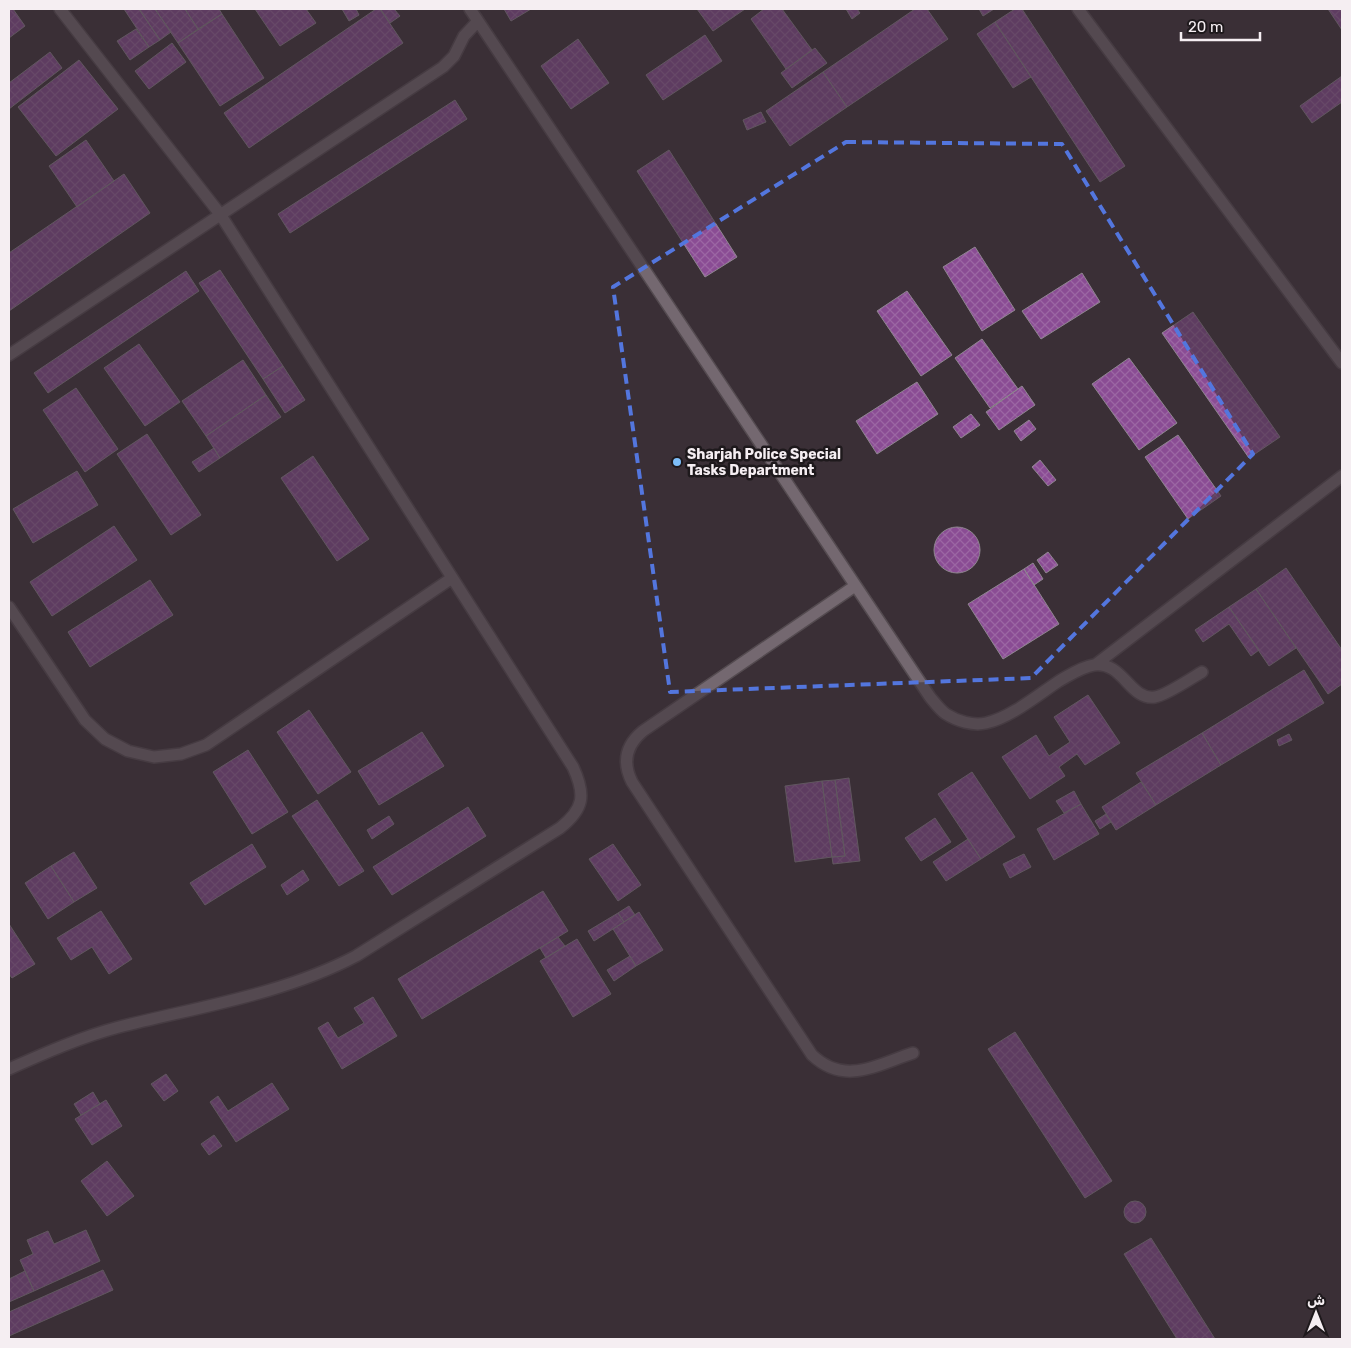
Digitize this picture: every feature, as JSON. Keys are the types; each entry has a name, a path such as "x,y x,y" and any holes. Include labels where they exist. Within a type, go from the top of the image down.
{"lane":[{"path":"9,1069 93,1035 279,987 332,969 364,951 560,828 573,817 581,801 581,784 573,767 220,214 60,9"},
{"path":"470,9 855,586 930,697 944,714 964,723 985,723 1006,715 1071,674 1095,665 1107,666 1118,672 1137,692 1144,696 1156,697 1202,672"},
{"path":"1078,9 1342,363"},
{"path":"9,354 443,67 454,56 464,36 478,21"},
{"path":"1095,665 1342,476"},
{"path":"9,607 85,720 105,739 128,751 154,756 181,754 206,745 452,578"},
{"path":"855,586 643,731 630,745 626,754 626,764 632,782 812,1055 821,1063 831,1068 842,1072 854,1072 913,1053"}],"highlighted area":[{"path":"846,142 1062,144 1253,454 1031,678 670,692 613,287"}],"building":[{"path":"9,9 13,9 25,26 9,38"},
{"path":"124,9 139,9 160,40 149,47"},
{"path":"139,9 155,9 171,32 160,40"},
{"path":"155,9 185,9 198,29 178,43"},
{"path":"185,9 219,9 222,14 198,29"},
{"path":"255,9 306,9 316,23 280,46"},
{"path":"342,9 356,9 359,15 349,21"},
{"path":"376,9 380,9 403,43 249,148 224,113"},
{"path":"394,9 400,16 390,23 381,10"},
{"path":"504,9 531,9 511,21"},
{"path":"697,9 745,9 713,31"},
{"path":"764,9 782,9 812,50 786,69 751,19"},
{"path":"846,9 857,9 860,13 852,19"},
{"path":"915,9 927,9 948,39 847,107 823,72"},
{"path":"979,9 994,9 983,16"},
{"path":"1015,9 1022,9 1125,166 1100,182 995,22"},
{"path":"1328,9 1342,9 1342,30"},
{"path":"222,14 264,78 220,106 178,43"},
{"path":"995,22 1031,77 1013,88 977,34"},
{"path":"136,29 149,47 130,60 117,41"},
{"path":"705,35 722,61 663,100 646,75"},
{"path":"578,39 609,83 571,109 541,66"},
{"path":"172,43 186,62 149,89 135,71"},
{"path":"815,48 827,63 792,88 781,73"},
{"path":"50,52 62,68 9,109 9,83"},
{"path":"79,60 118,109 56,156 18,107"},
{"path":"823,72 847,107 790,146 766,111"},
{"path":"1342,76 1342,102 1312,123 1300,106"},
{"path":"455,100 467,119 290,233 278,214"},
{"path":"761,112 766,122 747,130 743,120"},
{"path":"86,140 114,181 77,207 49,166"},
{"path":"669,150 737,257 705,277 637,171"},
{"path":"124,174 150,213 9,311 9,253"},
{"path":"975,247 1015,310 982,331 943,267"},
{"path":"220,270 283,366 263,379 199,283"},
{"path":"186,271 199,291 48,393 34,373"},
{"path":"1082,273 1100,302 1041,339 1022,311"},
{"path":"907,291 952,355 921,376 877,311"},
{"path":"1193,312 1280,437 1249,458 1162,333"},
{"path":"982,339 1018,389 990,408 955,358"},
{"path":"139,344 180,402 145,426 104,368"},
{"path":"1129,358 1177,423 1139,450 1092,384"},
{"path":"243,360 266,395 206,436 182,401"},
{"path":"283,366 305,400 285,413 263,379"},
{"path":"917,382 938,414 877,454 856,421"},
{"path":"1022,386 1035,405 999,430 986,412"},
{"path":"76,388 118,449 85,472 43,410"},
{"path":"266,395 281,417 220,458 206,436"},
{"path":"971,414 980,425 961,438 953,427"},
{"path":"1029,420 1036,429 1021,441 1014,431"},
{"path":"147,434 201,515 171,535 117,454"},
{"path":"1178,435 1221,496 1188,519 1145,457"},
{"path":"214,448 220,458 199,472 192,462"},
{"path":"313,456 369,539 337,561 281,478"},
{"path":"1040,460 1056,480 1048,486 1032,467"},
{"path":"77,471 98,505 33,543 13,509"},
{"path":"114,526 137,560 52,616 30,582"},
{"path":"957,527 970,531 976,537 980,550 976,563 970,569 957,573 944,569 938,563 934,550 938,537 944,531"},
{"path":"1048,552 1058,565 1046,573 1037,560"},
{"path":"1033,563 1043,579 1034,585 1024,569"},
{"path":"1286,568 1342,650 1342,684 1328,694 1256,589"},
{"path":"1024,569 1059,624 1003,659 968,604"},
{"path":"150,580 173,615 90,667 68,632"},
{"path":"1256,589 1296,648 1269,666 1229,607"},
{"path":"1229,607 1259,650 1251,656 1229,624 1203,642 1195,630"},
{"path":"1304,670 1324,703 1221,765 1202,733"},
{"path":"1088,695 1120,743 1085,765 1077,754 1059,767 1065,776 1030,799 1002,757 1036,735 1049,756 1070,742 1054,717"},
{"path":"309,710 351,772 318,794 277,732"},
{"path":"422,732 444,766 379,805 358,771"},
{"path":"1202,733 1221,765 1156,805 1136,773"},
{"path":"1289,734 1292,740 1279,746 1277,740"},
{"path":"248,750 288,812 252,834 213,772"},
{"path":"972,772 1015,837 981,859 938,794"},
{"path":"849,778 860,861 833,864 832,857 845,856 835,780"},
{"path":"835,780 845,856 832,857 822,781"},
{"path":"822,781 832,857 795,862 785,786"},
{"path":"1141,782 1156,805 1116,830 1102,807"},
{"path":"1074,791 1081,804 1064,813 1056,801"},
{"path":"317,800 364,871 339,886 292,816"},
{"path":"1081,804 1099,834 1054,860 1037,829"},
{"path":"468,807 486,836 392,895 373,867"},
{"path":"1106,814 1111,822 1100,829 1095,821"},
{"path":"389,816 394,824 372,839 367,830"},
{"path":"935,818 951,842 921,861 905,838"},
{"path":"968,839 981,859 946,881 933,862"},
{"path":"252,844 266,867 205,905 190,883"},
{"path":"613,844 641,885 618,901 589,859"},
{"path":"74,852 97,888 74,902 51,866"},
{"path":"1024,854 1031,867 1010,878 1003,864"},
{"path":"51,866 74,902 48,919 25,883"},
{"path":"303,870 309,880 287,895 281,885"},
{"path":"543,891 568,931 422,1019 398,979"},
{"path":"629,906 635,915 624,922 618,913"},
{"path":"101,911 132,959 109,974 92,947 71,960 57,938"},
{"path":"639,912 663,950 636,966 613,929"},
{"path":"618,913 624,922 594,941 588,931"},
{"path":"9,924 35,964 12,978 9,974"},
{"path":"558,937 565,946 546,958 540,948"},
{"path":"577,939 611,994 573,1017 540,961"},
{"path":"630,956 636,966 614,981 607,970"},
{"path":"373,997 397,1036 342,1069 318,1028 328,1022 338,1038 364,1023 354,1008"},
{"path":"1015,1032 1112,1181 1085,1198 988,1049"},
{"path":"166,1074 178,1091 164,1101 151,1084"},
{"path":"272,1083 289,1109 236,1142 210,1102 218,1096 228,1111"},
{"path":"93,1092 100,1104 81,1115 74,1104"},
{"path":"106,1100 122,1126 92,1145 75,1119"},
{"path":"214,1135 222,1146 209,1155 201,1144"},
{"path":"107,1161 134,1196 107,1216 81,1181"},
{"path":"1131,1201 1139,1201 1146,1208 1146,1216 1139,1223 1131,1223 1124,1216 1124,1208"},
{"path":"86,1230 100,1261 34,1291 20,1260 33,1254 27,1240 48,1231 54,1244"},
{"path":"1151,1238 1215,1339 1177,1339 1124,1254"},
{"path":"103,1270 113,1290 9,1336 9,1312"},
{"path":"25,1271 34,1291 9,1302 9,1279"}],"place":[{"name":"Sharjah Police Special Tasks Department","path":"677,462"}]}
